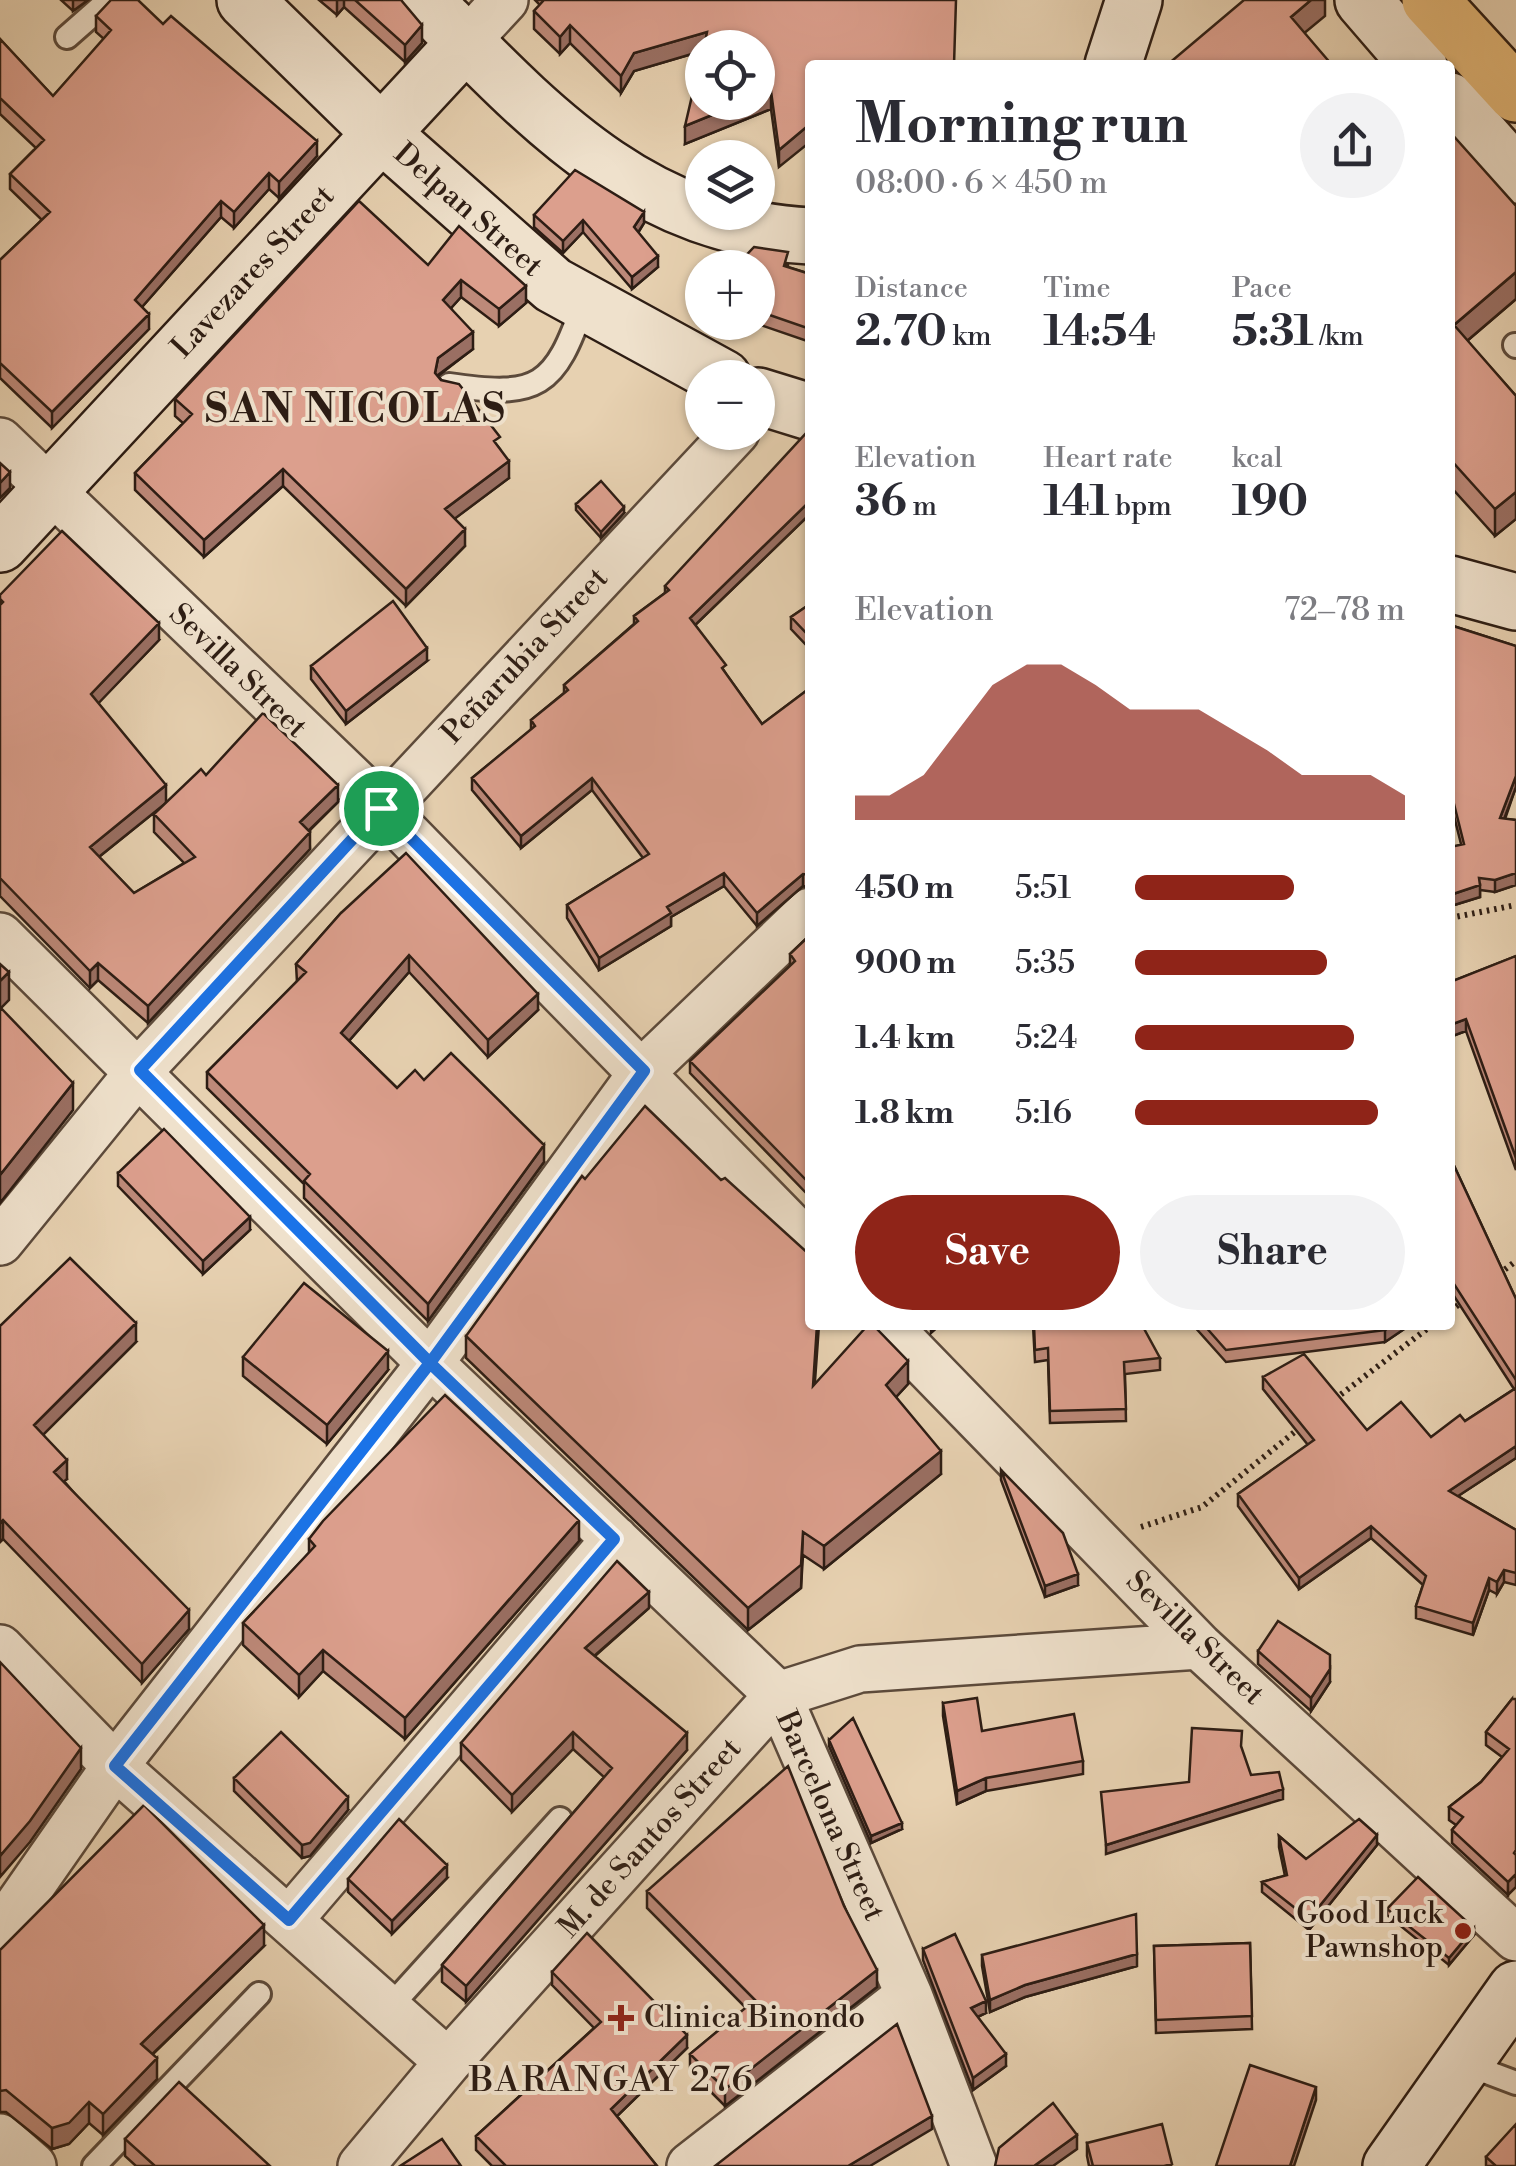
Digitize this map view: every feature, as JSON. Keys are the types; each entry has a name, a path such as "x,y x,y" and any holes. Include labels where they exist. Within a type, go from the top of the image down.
{"highway":[{"path":"1430,0 1516,94"}],"street":[{"name":"Delpan Street","path":"244,0 382,134 553,286 685,362"},
{"path":"424,0 560,133 631,186 709,219 805,235"},
{"name":"Lavezares Street","path":"0,544 505,0"},
{"path":"1114,60 1134,0"},
{"path":"1363,0 1415,60"},
{"path":"1455,107 1516,175"},
{"name":"Sevilla Street","path":"0,442 381,808 644,1071 805,1241"},
{"name":"Peñarubia Street","path":"0,1242 140,1070 716,450"},
{"path":"1455,585 1516,602"},
{"path":"0,1931 115,1766 430,1363 644,1071 805,916"},
{"name":"Barcelona Street","path":"0,936 140,1070 430,1363 778,1695 909,1995 974,2166"},
{"name":"Sevilla Street","path":"892,1330 1199,1646 1516,1938"},
{"path":"289,1920 614,1539"},
{"path":"778,1695 860,1670 1199,1646"},
{"path":"0,1648 115,1766 448,2062"},
{"name":"M. de Santos Street","path":"361,2166 448,2062 778,1695"},
{"path":"1390,2166 1516,1989"},
{"path":"690,2166 909,1995"},
{"path":"0,2138 33,2166"}],"lane":[{"path":"67,37 109,0"},
{"path":"450,385 508,392 537,382 561,359 584,302"},
{"path":"388,2009 560,1819"},
{"path":"94,2166 259,1994"},
{"path":"1462,2063 1516,2083"}],"path":[{"path":"1455,917 1516,906"},
{"path":"1490,1282 1516,1262"},
{"path":"1455,1308 1476,1292"},
{"path":"1324,1409 1426,1330"},
{"path":"1098,1542 1202,1506 1308,1421"}],"building":[{"path":"111,0 138,0 163,24 171,16 317,141 279,182 269,173 234,212 221,201 135,300 149,314 52,412 0,363 0,260 50,212 10,174 44,140 0,98 0,39 53,96 111,30 96,16"},
{"path":"355,0 401,0 422,25 405,45"},
{"path":"544,0 956,0 954,60 805,60 805,128 779,150 775,120 775,30 685,30 685,38 634,53 621,76 570,25 560,37 534,11"},
{"path":"1244,0 1311,0 1291,17 1328,60 1173,60"},
{"path":"1455,138 1516,206 1516,272 1455,324"},
{"path":"575,170 644,212 634,227 658,256 632,277 583,220 563,241 534,215"},
{"path":"359,201 428,265 459,226 526,286 499,309 461,280 443,300 473,332 438,358 435,373 441,380 459,384 500,437 494,441 509,461 445,509 465,529 406,589 283,469 204,540 135,473 192,414 175,399"},
{"path":"775,250 788,252 784,266 805,272 805,327 775,317"},
{"path":"1455,326 1516,396 1516,492 1495,509 1455,465"},
{"path":"805,434 805,506 690,618 726,665 722,668 762,724 805,692 805,874 757,913 724,873 667,907 671,913 599,958 567,905 649,854 592,778 521,836 472,778 535,726 531,720 568,690 564,685 638,621 634,616 669,590 665,586"},
{"path":"0,463 10,472 0,483"},
{"path":"601,481 624,507 601,532 576,504"},
{"path":"62,531 159,623 91,694 166,785 90,847 134,893 195,857 154,814 201,769 206,775 263,713 338,785 300,822 310,832 148,1006 98,963 90,971 0,878 0,595"},
{"path":"393,601 427,648 346,711 311,666"},
{"path":"805,607 805,632 791,617"},
{"path":"1455,627 1516,646 1516,776 1500,818 1516,820 1516,873 1495,880 1479,878 1480,885 1455,893 1455,846 1464,844 1455,808"},
{"path":"406,853 538,994 488,1040 409,955 341,1033 397,1088 415,1070 424,1080 451,1053 544,1145 428,1304 304,1181 310,1174 207,1072 306,972 296,964 341,913"},
{"path":"805,940 805,1179 690,1061 795,961 790,954"},
{"path":"1516,956 1516,1158 1466,1019 1455,1023 1455,980"},
{"path":"0,964 9,972 0,981"},
{"path":"0,1007 73,1083 0,1175"},
{"path":"645,1106 721,1180 725,1178 805,1250 805,1330 817,1330 813,1386 863,1330 878,1330 908,1361 886,1385 941,1451 824,1546 803,1532 801,1565 748,1608 466,1336 582,1176 585,1179"},
{"path":"164,1129 250,1217 203,1261 118,1173"},
{"path":"1455,1168 1516,1299 1516,1380 1455,1286"},
{"path":"70,1258 136,1323 34,1425 67,1460 54,1472 189,1610 142,1664 3,1520 0,1523 0,1326"},
{"path":"304,1283 388,1351 327,1425 243,1357"},
{"path":"1034,1330 1145,1330 1160,1358 1124,1362 1126,1409 1050,1411 1048,1348 1035,1350"},
{"path":"1208,1330 1385,1330 1226,1350"},
{"path":"1304,1354 1367,1430 1401,1402 1431,1437 1460,1415 1465,1421 1516,1388 1516,1446 1449,1491 1516,1530 1516,1573 1504,1570 1497,1582 1489,1578 1473,1623 1416,1606 1426,1576 1371,1526 1299,1578 1238,1494 1314,1440 1263,1377"},
{"path":"445,1395 579,1520 405,1718 323,1650 299,1675 243,1623 315,1546 309,1539 323,1521"},
{"path":"1001,1470 1063,1533 1078,1574 1045,1586"},
{"path":"617,1561 649,1592 585,1648 687,1733 466,1986 442,1965 612,1768 573,1732 512,1795 461,1743"},
{"path":"1278,1621 1330,1655 1330,1669 1311,1698 1258,1651"},
{"path":"0,1662 81,1748 0,1856"},
{"path":"977,1698 982,1731 1074,1714 1083,1761 986,1778 957,1791 943,1703"},
{"path":"1516,1699 1516,1874 1508,1882 1452,1830 1463,1817 1449,1807 1481,1782 1509,1749 1486,1732"},
{"path":"853,1718 902,1823 871,1836 829,1740"},
{"path":"1192,1728 1242,1731 1241,1746 1251,1775 1279,1772 1283,1789 1106,1845 1101,1792 1189,1782"},
{"path":"281,1732 348,1797 310,1843 302,1845 234,1778"},
{"path":"788,1766 844,1906 877,1970 725,2089 690,2054 755,2000 647,1891"},
{"path":"144,1805 264,1925 141,2044 157,2058 103,2114 89,2102 69,2123 52,2128 6,2090 0,2091 0,1950"},
{"path":"399,1819 447,1865 392,1921 348,1879"},
{"path":"1359,1819 1377,1835 1309,1919 1262,1882 1287,1875 1279,1836 1306,1859"},
{"path":"1418,1877 1474,1928 1449,1958 1387,1909"},
{"path":"1136,1914 1137,1954 1025,1985 990,2000 982,1955"},
{"path":"587,1933 687,2035 611,2109 657,2166 506,2166 476,2136 601,2022 552,1972"},
{"path":"955,1934 986,2001 971,2008 1006,2054 973,2078 923,1949"},
{"path":"1250,1943 1252,2016 1156,2020 1154,1946"},
{"path":"897,2024 932,2116 848,2166 715,2166"},
{"path":"1250,2065 1316,2087 1290,2166 1216,2166"},
{"path":"179,2082 270,2166 155,2166 125,2139"},
{"path":"1053,2103 1077,2135 1034,2166 995,2166 999,2148"},
{"path":"1162,2124 1172,2164 1093,2166 1087,2143"},
{"path":"1516,2124 1516,2166 1496,2166 1486,2157"},
{"path":"442,2139 461,2166 400,2166"}],"place":[{"name":"Good Luck Pawnshop","path":"1463,1931"},
{"name":"Clinica Binondo","path":"621,2018"}],"district":[{"name":"SAN NICOLAS","path":"356,410"},
{"name":"BARANGAY 276","path":"612,2080"}],"route":[{"path":"381,808 140,1070 430,1363 614,1539 289,1920 115,1766 430,1363 644,1071 381,808"}]}
